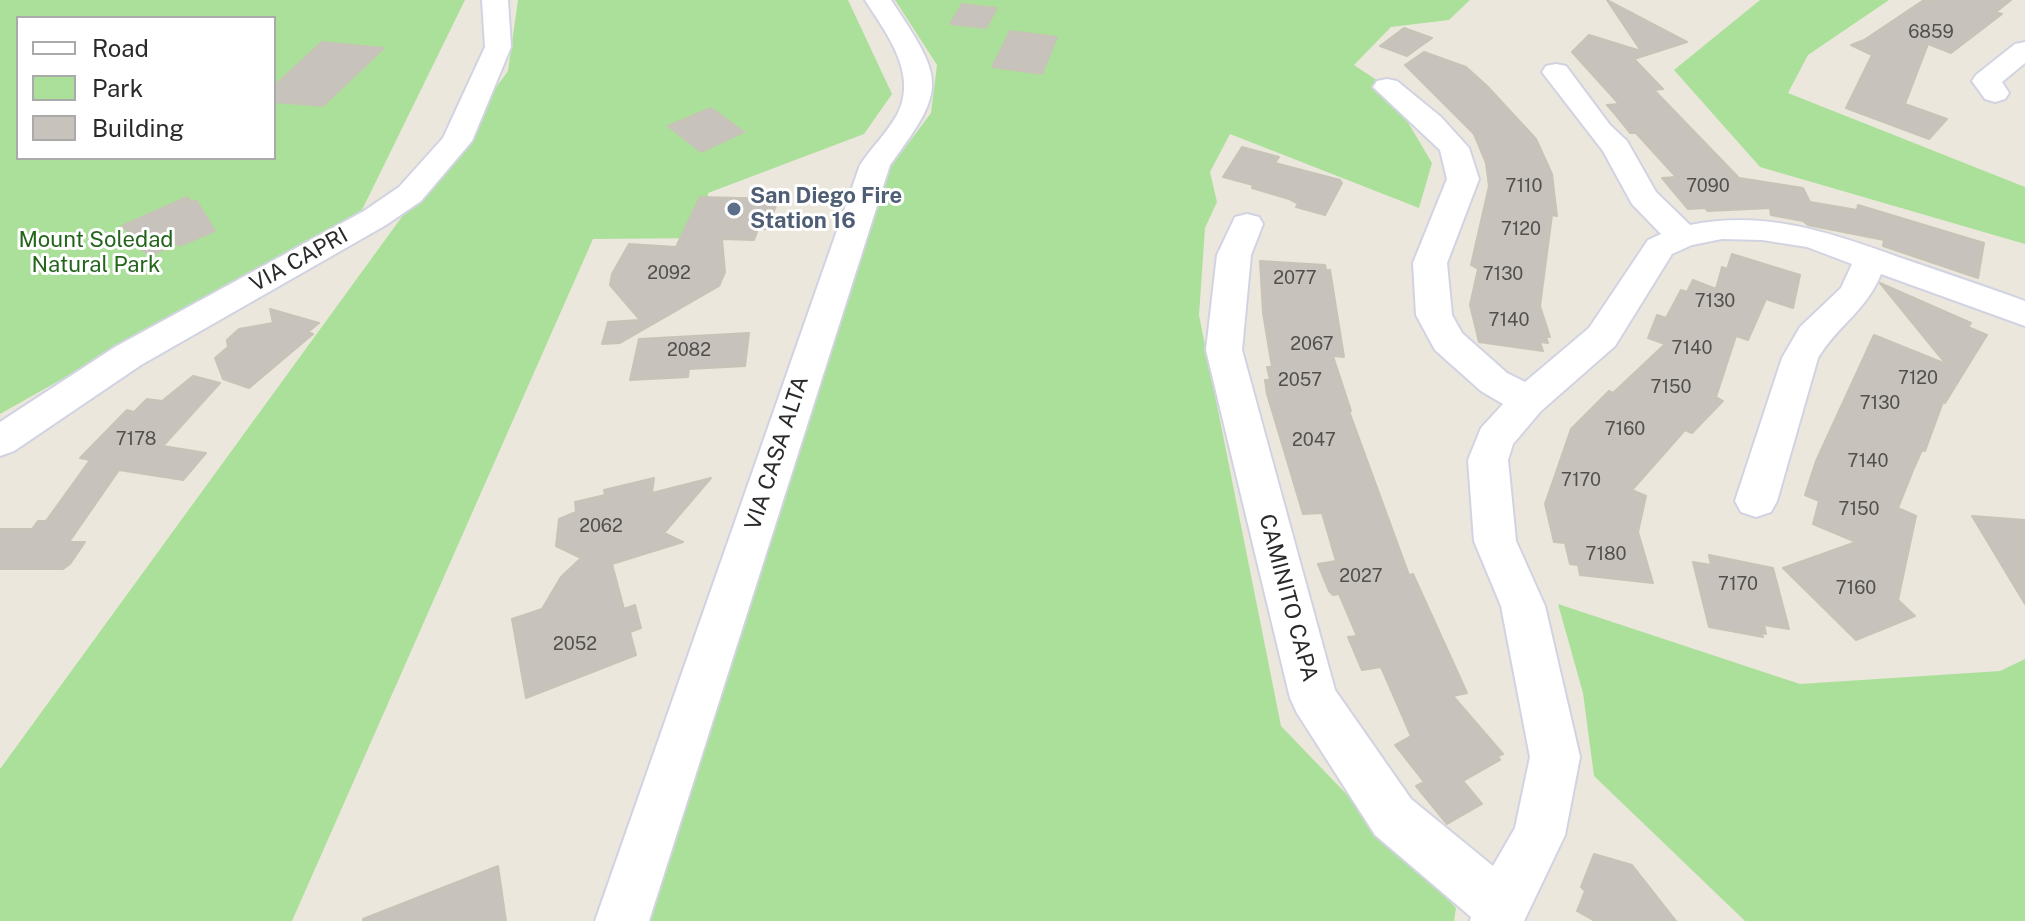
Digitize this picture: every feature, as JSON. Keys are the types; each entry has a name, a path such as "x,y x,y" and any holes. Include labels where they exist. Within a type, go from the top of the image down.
{"street":[{"name":"VIA CAPRI","path":"0,441 128,356 375,218 410,194 457,141 498,47 495,0"},
{"name":"VIA CASA ALTA","path":"622,921 875,165 914,112 918,76 912,55 878,0"},
{"path":"1995,93 1986,81 2025,50"},
{"path":"1556,72 1600,131 1616,147 1643,197 1683,237"},
{"path":"1387,87 1431,123 1454,148 1463,179 1430,263 1434,315 1448,341 1494,382 1528,401"},
{"name":"CAMINITO CAPA","path":"1247,224 1234,255 1224,350 1314,698 1393,817 1498,914"},
{"path":"1498,914 1539,835 1555,757 1523,606 1495,541 1488,460 1495,438 1528,401 1602,337 1660,247 1683,237 1722,229 1762,230 1813,238 2025,314"},
{"path":"1756,501 1800,358 1813,336 1856,294 1871,259"}],"green space":[{"name":"Mount Soledad Natural Park","path":"0,0 465,0 362,210 0,414"},
{"path":"518,0 848,0 892,94 864,134 708,193 707,238 593,239 292,921 0,921 0,769 508,71"},
{"path":"895,0 1470,0 1449,20 1391,27 1354,65 1387,87 1432,163 1419,208 1230,134 1210,172 1217,202 1205,228 1199,315 1281,726 1456,908 1454,921 617,921 878,184 931,113 937,65"},
{"path":"1760,0 1889,0 1808,55 1788,93 2025,187 2025,244 1760,167 1674,70"},
{"path":"1558,604 1800,684 2000,671 2025,659 2025,921 1745,921 1594,776 1583,693"}],"building":[{"path":"1607,0 1687,42 1634,59 1663,89 1654,90 1739,178 1803,188 1810,202 1857,210 1858,205 1984,243 1978,278 1883,246 1884,240 1771,215 1770,208 1688,209 1662,178 1676,177 1636,133 1630,133 1607,105 1619,104 1572,52 1589,35 1641,51"},
{"path":"1924,0 2011,0 1996,12 2002,14 1951,53 1928,44 1905,104 1947,119 1929,139 1846,108 1872,55 1851,45 1864,40"},
{"path":"962,4 997,8 986,28 950,24"},
{"path":"1404,28 1432,38 1407,56 1380,46"},
{"path":"1010,31 1057,37 1042,74 992,67"},
{"path":"322,42 384,48 323,106 276,102 276,84"},
{"path":"1424,52 1466,67 1487,86 1536,139 1552,174 1557,216 1552,215 1540,306 1550,337 1546,337 1548,343 1540,342 1543,351 1479,342 1470,305 1478,269 1471,265 1489,186 1486,163 1474,134 1405,65"},
{"path":"711,108 744,132 701,152 668,126"},
{"path":"1242,147 1279,157 1275,163 1340,180 1342,183 1325,215 1296,207 1298,204 1289,199 1252,188 1253,185 1223,177"},
{"path":"187,197 192,202 196,200 215,231 179,246 176,243 151,256 127,240 135,237 122,226"},
{"path":"700,197 778,199 768,229 758,229 754,240 722,239 725,272 719,286 620,343 602,344 608,322 640,320 610,285 612,274 629,244 676,247"},
{"path":"1732,254 1800,275 1793,308 1766,299 1748,340 1736,336 1716,397 1723,401 1692,433 1685,430 1632,490 1646,496 1638,532 1653,583 1580,575 1578,565 1570,564 1565,543 1554,542 1545,504 1571,429 1609,391 1613,393 1665,344 1648,338 1657,315 1666,318 1681,290 1687,292 1693,280 1716,289 1722,267 1727,269"},
{"path":"1260,261 1325,265 1326,270 1330,270 1344,357 1333,356 1349,411 1409,575 1413,574 1467,693 1453,696 1503,754 1498,756 1500,760 1463,781 1482,804 1447,824 1416,786 1424,782 1395,745 1411,736 1381,667 1362,670 1348,637 1357,636 1339,594 1333,595 1329,591 1318,564 1336,561 1322,513 1303,514 1267,394 1265,380 1270,380 1267,367 1272,367 1263,313"},
{"path":"1880,283 1971,323 1968,327 1987,335 1943,402 1925,451 1922,450 1898,508 1916,516 1898,600 1915,616 1856,640 1783,568 1856,542 1813,524 1819,501 1805,495 1816,461 1874,335 1946,364"},
{"path":"270,309 319,323 308,332 313,334 249,388 223,379 215,358 228,347 227,340 239,329 273,323"},
{"path":"749,333 745,366 689,369 688,377 630,380 639,339"},
{"path":"193,376 220,383 163,446 206,453 183,480 119,470 69,542 85,542 70,564 63,569 0,569 0,529 32,529 38,521 46,521 90,460 80,458 127,410 134,412 147,399 162,401"},
{"path":"654,478 652,493 711,478 664,533 683,542 612,564 624,609 635,605 641,628 630,632 636,655 526,698 512,619 542,609 561,577 581,558 556,546 559,519 576,512 575,502 605,495 604,490"},
{"path":"1972,516 2025,520 2025,604"},
{"path":"1709,555 1773,568 1789,629 1764,625 1766,634 1761,633 1763,637 1709,627 1693,562 1711,565"},
{"path":"1594,854 1632,865 1676,921 1595,921 1577,911 1585,891 1581,887"},
{"path":"498,866 506,921 363,921 363,919"}],"place":[{"name":"San Diego Fire Station 16","path":"734,209"}]}
